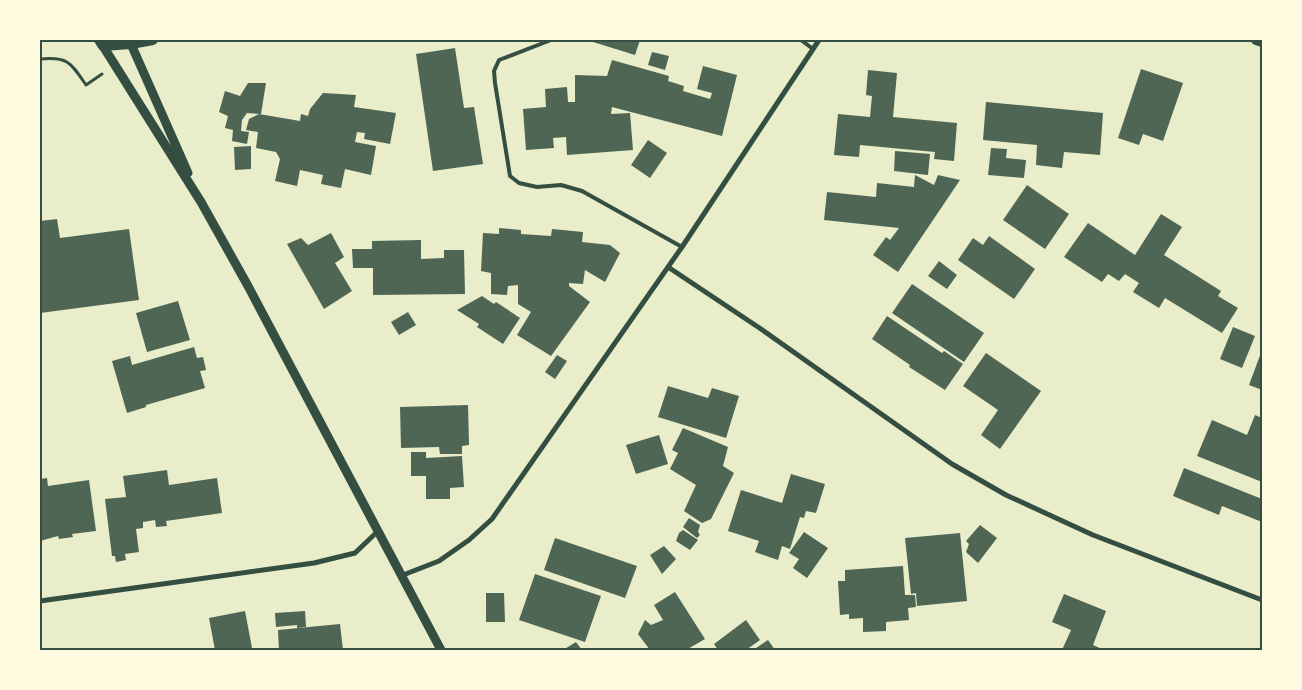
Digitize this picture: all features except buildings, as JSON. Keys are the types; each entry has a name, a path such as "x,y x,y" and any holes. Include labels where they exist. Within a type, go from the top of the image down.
{"main road":[{"path":"101,43 153,40"},
{"path":"1256,40 1262,42"}],"street":[{"path":"403,576 439,561 469,540 492,519 682,247 819,40"},
{"path":"129,42 201,202"},
{"path":"101,43 201,202 441,650"},
{"path":"668,267 952,464 998,490 1093,535 1262,600"},
{"path":"40,601 314,563 355,553 377,532"}],"lane":[{"path":"551,40 499,60 494,72 494,83 510,176 519,183 537,186 561,185 582,190 682,247"},
{"path":"801,40 813,49"}],"path":[{"path":"40,59 58,58 74,66 86,85 99,76"}]}
